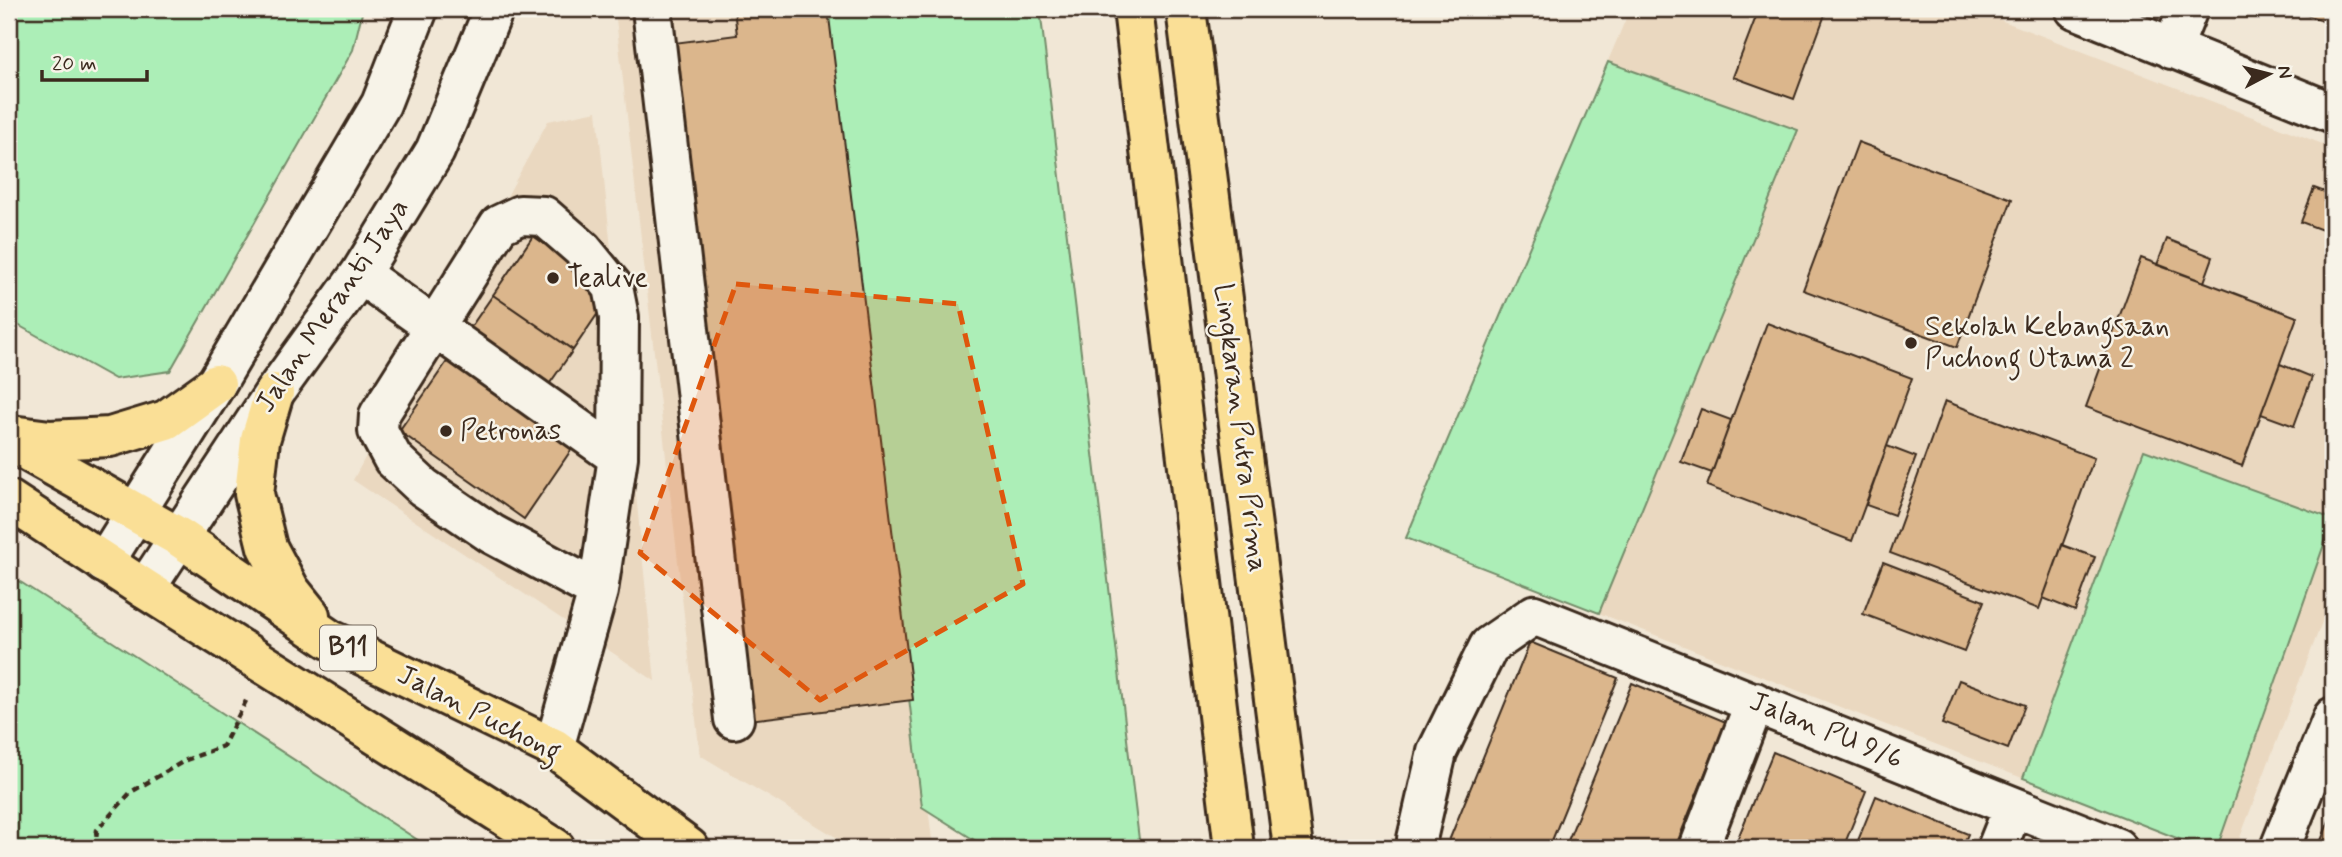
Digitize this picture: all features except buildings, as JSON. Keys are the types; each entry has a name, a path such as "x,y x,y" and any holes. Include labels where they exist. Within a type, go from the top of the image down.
{"main road":[{"name":"Lingkaran Putra Prima","path":"1133,9 1234,848"},
{"name":"Lingkaran Putra Prima","path":"1186,9 1293,848"},
{"path":"9,435 50,440 110,437 166,420 216,384"},
{"path":"274,393 260,440 254,494 267,547 290,590 329,639"},
{"name":"Jalan Puchong","path":"9,441 179,537 329,639 554,748 689,848"},
{"name":"B11","path":"9,500 262,664 555,848"}],"street":[{"name":"Jalan Meranti Jaya","path":"104,563 216,384 381,104 418,9"},
{"name":"Jalan Meranti Jaya","path":"145,589 274,393 360,274 435,151 494,9"},
{"path":"652,9 734,719"},
{"path":"2076,9 2333,113"},
{"path":"2172,49 2188,9"},
{"path":"554,748 598,591 618,457 620,317 613,286 582,248 544,216 520,215 499,225 379,415 378,431 393,459 423,487 492,534 598,591"},
{"path":"360,274 618,457"},
{"name":"Jalan PU 9/6","path":"1418,848 1417,839 1437,752 1489,646 1534,615 2117,848"},
{"path":"1699,848 1755,702"},
{"path":"2280,848 2333,720"},
{"path":"1997,848 2013,808"}],"path":[{"path":"94,848 97,830 131,792 186,760 223,746 262,664"}],"highlighted area":[{"path":"736,284 958,304 1023,584 820,700 640,553"}],"shaded area":[{"path":"666,9 831,9 933,848 854,848 700,755 616,19"},
{"name":"Sekolah Kebangsaan Puchong Utama 2","path":"1630,9 1972,9 2333,148 2333,593 2236,848 2202,848 1406,538"},
{"path":"597,111 655,681 353,480 548,121"}],"green space":[{"path":"9,9 363,9 353,50 170,371 115,379 9,320"},
{"path":"827,9 1040,9 1140,848 987,848 922,807"},
{"path":"1608,62 1798,130 1599,613 1406,538"},
{"path":"2144,450 2333,519 2217,848 2202,848 2023,778"},
{"path":"9,576 22,583 430,848 9,848"}],"place":[{"name":"Tealive","path":"553,278"},
{"name":"Sekolah Kebangsaan Puchong Utama 2","path":"1911,343"},
{"name":"Petronas","path":"446,431"}]}
